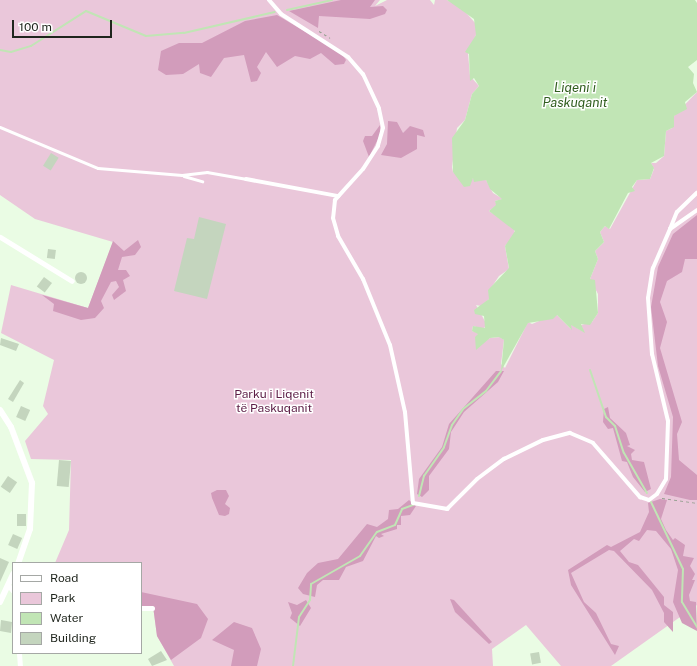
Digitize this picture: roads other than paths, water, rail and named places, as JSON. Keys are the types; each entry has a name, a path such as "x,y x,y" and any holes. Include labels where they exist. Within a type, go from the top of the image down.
{"street":[{"path":"269,0 281,14 348,57 363,74 376,100 382,120 382,136 363,169 338,196 333,207 335,228 383,324 397,372 405,412 413,503 448,509 477,479 504,459 543,440 570,432 593,443 640,497 649,500 656,496 666,478 668,416 652,354 646,309 653,268 677,212 697,193"},
{"path":"246,179 338,196"},
{"path":"670,229 697,210"},
{"path":"0,237 72,281"},
{"path":"0,410 11,427 32,483 30,529 18,562"},
{"path":"0,602 12,576"},
{"path":"8,585 12,590"},
{"path":"142,608 152,608"},
{"path":"19,654 20,666"}],"lane":[{"path":"0,127 87,166 182,176 202,181"},
{"path":"182,176 207,172 246,179"}],"water":[{"name":"Liqeni i Paskuqanit","path":"447,0 695,0 697,3 697,60 688,67 694,74 693,83 697,92 685,102 687,109 674,116 674,127 666,131 664,156 651,163 654,168 650,179 637,180 632,187 635,191 628,193 609,229 605,226 600,232 604,242 595,251 598,259 590,279 595,280 598,313 590,325 581,324 585,333 571,325 572,330 557,315 553,319 528,323 501,371 504,340 499,337 490,338 476,350 475,337 478,334 472,331 473,326 485,328 484,316 475,314 474,310 489,299 488,290 509,268 505,246 515,231 489,211 496,205 495,201 502,199 490,189 486,180 474,182 473,178 470,186 464,187 453,172 452,138 465,120 472,94 479,86 474,78 470,81 469,54 465,52 476,35 474,19"}],"waterway":[{"path":"287,10 332,0"},
{"path":"0,50 11,52 31,46 86,11 146,36 184,33 275,12"},
{"path":"590,370 606,417 615,426 624,453 647,493"},
{"path":"419,496 424,476 444,447 452,425 463,409 486,391 501,371"},
{"path":"651,502 683,569 682,602 697,627"},
{"path":"293,666 299,617 310,600 311,584 360,556 377,532 395,525 402,509 413,505"}],"park label":[{"name":"Parku i Liqenit të Paskuqanit","path":"274,402"}]}
